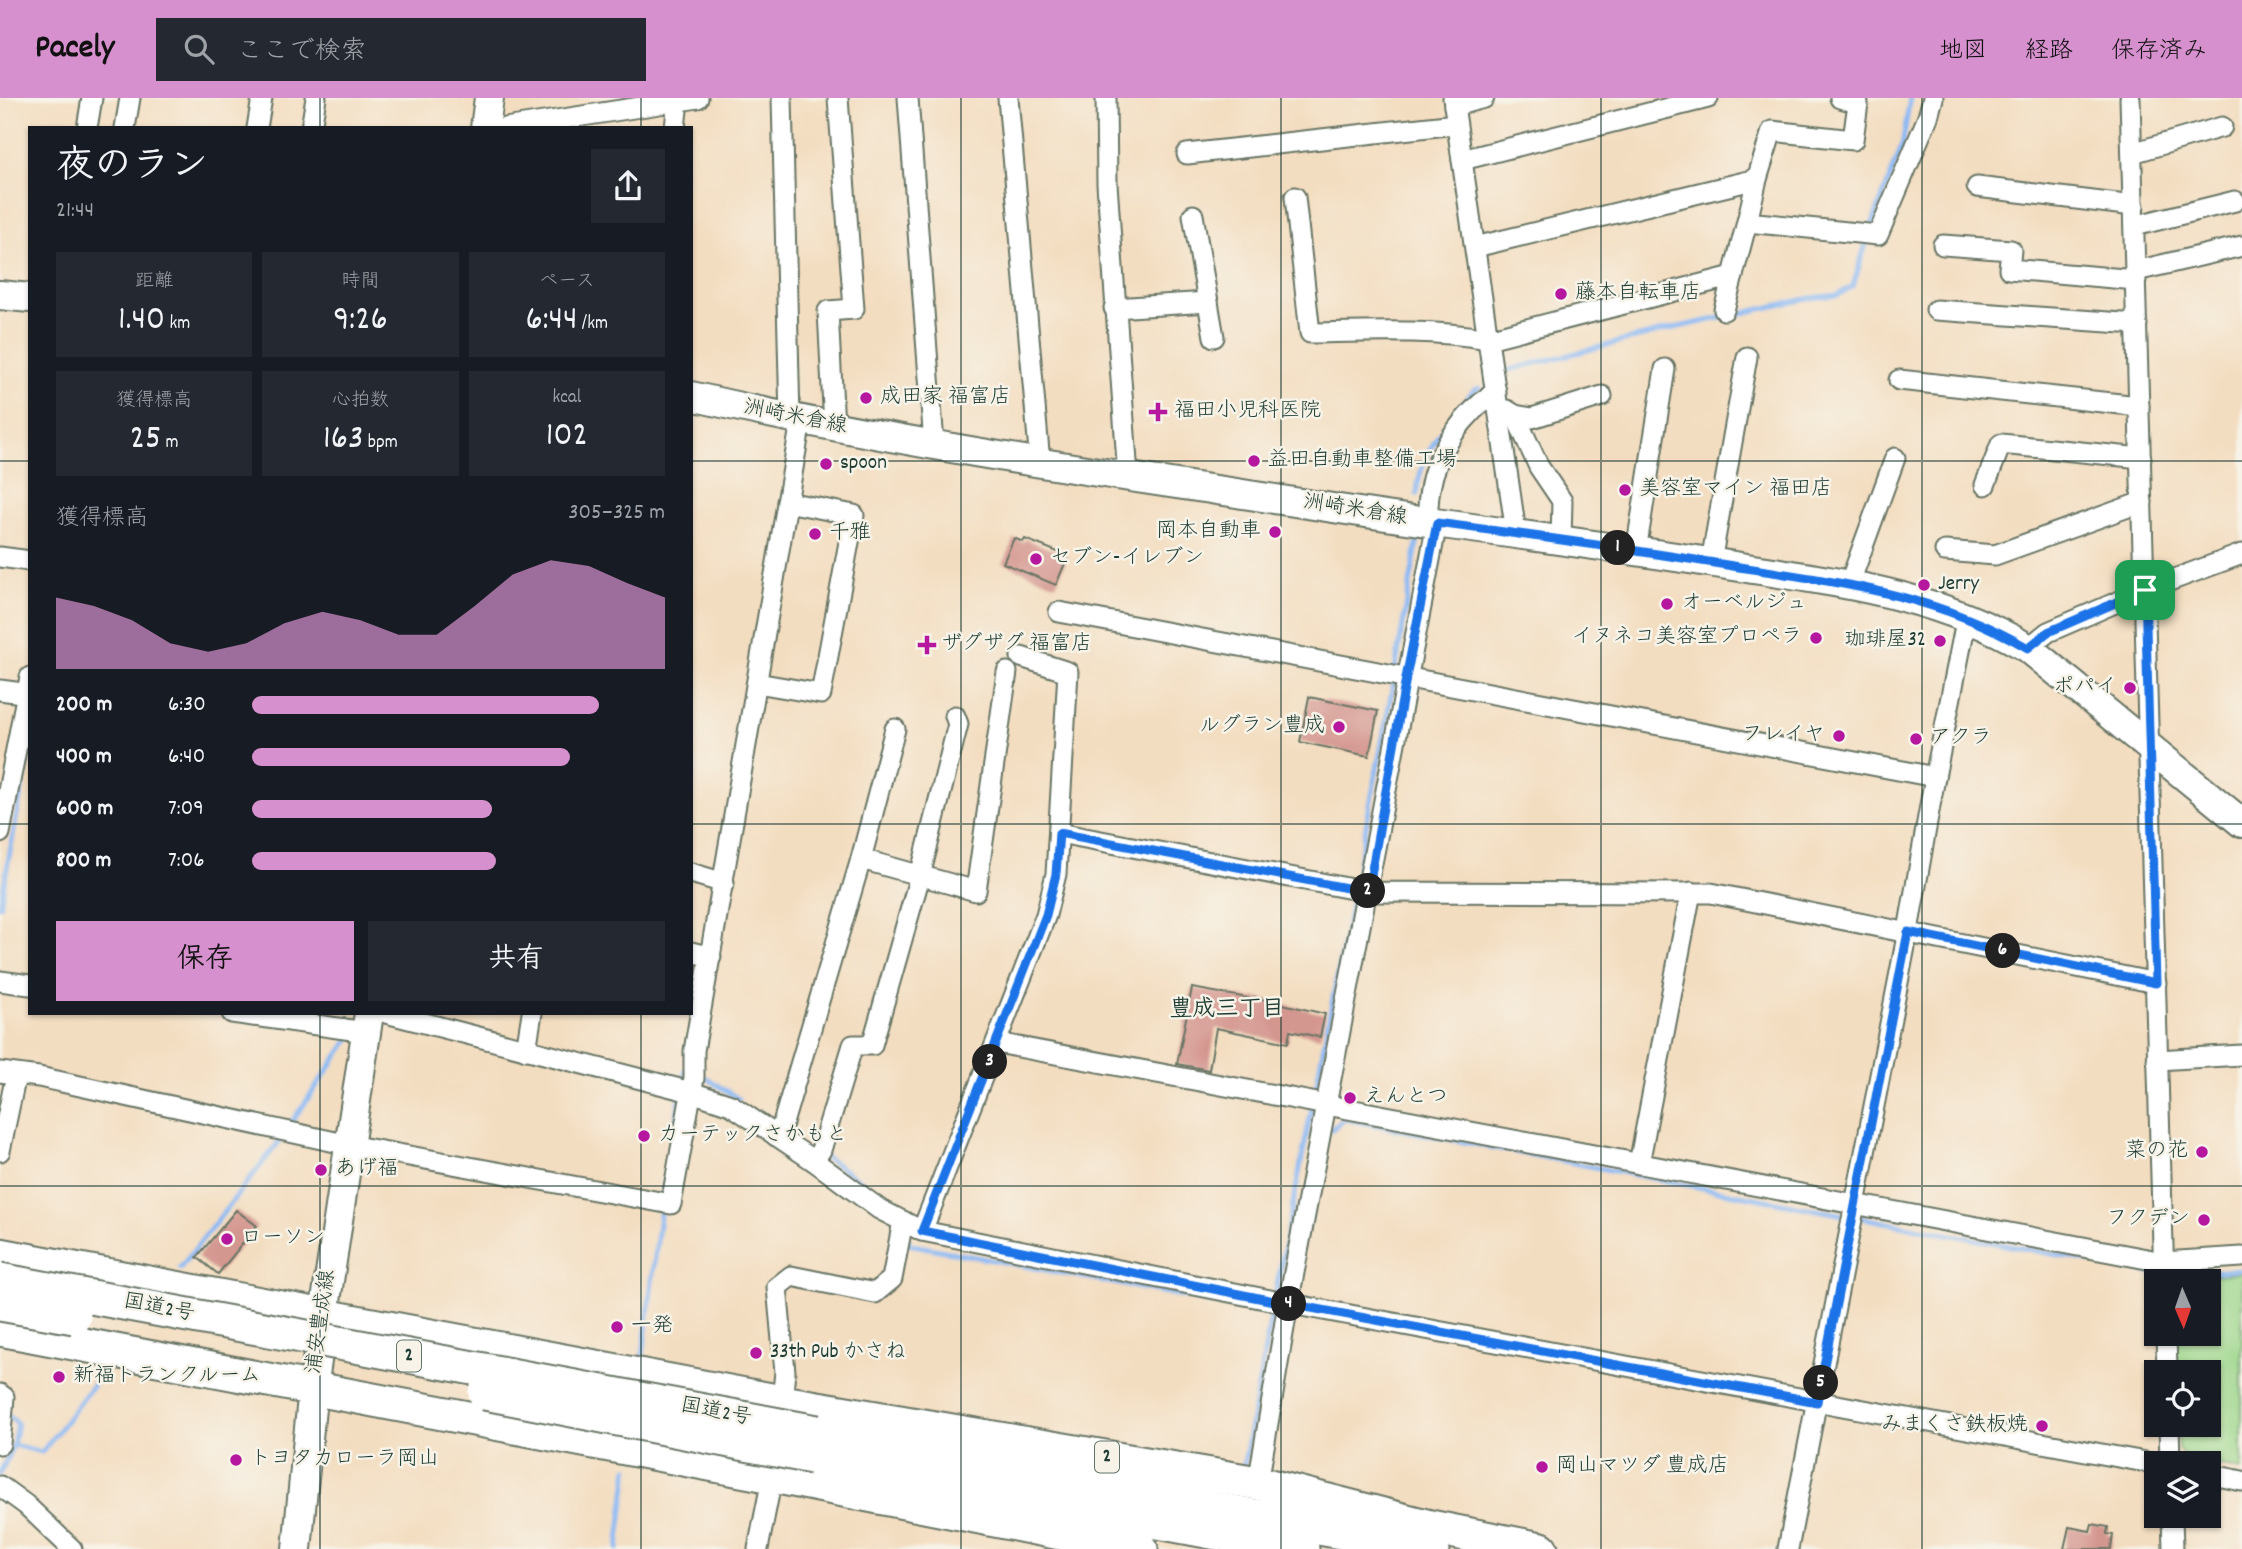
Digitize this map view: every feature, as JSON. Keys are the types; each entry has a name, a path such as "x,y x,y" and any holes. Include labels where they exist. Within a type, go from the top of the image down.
{"highway":[{"name":"2","path":"0,1255 782,1402 1258,1483 1431,1538"},
{"name":"国道2号","path":"0,1280 815,1444 1290,1548"},
{"name":"国道2号","path":"0,1304 815,1444 954,1460 1431,1538"},
{"path":"0,1329 1141,1549"},
{"path":"1431,1538 1541,1549"}],"main road":[{"path":"485,126 489,98"},
{"path":"0,295 28,298"},
{"name":"洲崎米倉線","path":"693,396 795,420 1040,463 1711,562 1850,585 1916,600 1999,631 2028,648 2242,823"},
{"name":"浦安豊成線","path":"297,1549 323,1317 349,1145 374,1019"}],"street":[{"path":"87,126 92,98"},
{"path":"125,126 130,98"},
{"path":"257,126 262,98"},
{"path":"311,126 316,98"},
{"path":"516,126 638,103 698,98"},
{"path":"0,1151 8,1074 39,1077 349,1145 671,1204 688,1084 787,502 795,420 782,98"},
{"path":"834,427 828,311 854,309 838,98"},
{"path":"908,98 934,444"},
{"path":"1008,98 1040,463"},
{"path":"1106,98 1107,184 1114,308 1128,477"},
{"path":"1187,154 1454,109 1484,98"},
{"path":"1462,160 1708,98"},
{"path":"1724,310 1772,131 1853,140 1858,103 1840,98"},
{"path":"1747,222 1878,235 1933,98"},
{"path":"2130,98 2164,1269"},
{"path":"676,126 678,101"},
{"path":"1454,109 1516,533"},
{"path":"2132,153 2222,127"},
{"path":"1475,247 1757,179"},
{"path":"1977,187 2134,216 2235,201"},
{"path":"1295,197 1310,333 1406,331 1457,333 1488,339 1733,276"},
{"path":"1193,215 1214,337"},
{"path":"1943,245 2011,250 2009,269 2136,276 2242,246"},
{"path":"1114,308 1208,302"},
{"path":"1936,310 2137,324"},
{"path":"1711,562 1747,357"},
{"path":"1636,551 1665,369"},
{"path":"1899,380 2140,406"},
{"path":"1515,415 1532,418 1602,396"},
{"path":"1497,397 1515,415 1539,467 1562,501 1561,540"},
{"path":"1258,1483 1279,1302 1320,1113 1398,677 1432,522 1430,487 1439,461 1454,433 1478,404 1497,397"},
{"path":"1985,485 2001,444 2141,458"},
{"path":"1850,585 1895,458"},
{"path":"757,683 821,694 854,515 787,502"},
{"path":"1945,551 1995,555 2142,502"},
{"path":"2028,648 2048,632 2145,590 2242,554"},
{"path":"0,557 28,561"},
{"path":"1059,612 1935,777"},
{"path":"1788,1549 1908,932 1966,617"},
{"path":"860,859 976,891 1014,664 1068,672 1059,833 1052,895 997,1043 922,1231"},
{"path":"0,690 28,688"},
{"path":"0,833 28,693"},
{"path":"817,1156 853,1045 872,1045 920,876 958,724 955,716"},
{"path":"779,1130 860,859 895,729"},
{"path":"1059,833 1359,890 1711,893 2156,983"},
{"path":"693,874 724,883"},
{"path":"1639,1164 1691,892"},
{"path":"693,952 711,957"},
{"path":"0,981 28,985"},
{"path":"279,1015 374,1019 688,1084 779,1130 817,1156 879,1209 922,1231 1279,1302 2144,1462"},
{"path":"526,1049 532,1015"},
{"path":"997,1043 1320,1113 1639,1164 1853,1213 2144,1269"},
{"path":"2157,1060 2242,1055"},
{"path":"758,1549 773,1476 785,1372 777,1287 791,1276 875,1293 892,1279 903,1222"},
{"path":"2184,1269 2242,1257"},
{"path":"0,1444 3,1407"},
{"path":"2221,1477 2242,1481"},
{"path":"0,1486 26,1505 72,1549"},
{"path":"2172,1528 2173,1549"}],"green space":[{"path":"2242,1273 2242,1470 2221,1466 2221,1451 2179,1450 2178,1437 2221,1437 2221,1360 2176,1360 2175,1346 2221,1346 2221,1275"}],"building":[{"path":"1014,538 1023,542 1025,539 1068,556 1056,585 1003,563"},
{"name":"ルグラン豊成","path":"1309,697 1378,711 1369,756 1300,742"},
{"path":"1192,988 1253,999 1254,997 1325,1014 1320,1037 1290,1031 1288,1043 1216,1028 1209,1070 1177,1064"},
{"path":"236,1210 257,1226 218,1274 197,1257"},
{"path":"2092,1524 2108,1527 2107,1534 2113,1535 2111,1549 2064,1549 2069,1527 2090,1531"}],"waterway":[{"path":"1872,225 1902,146 1910,98"},
{"path":"1509,370 1679,327 1811,298 1838,295 1853,286 1868,237"},
{"path":"1417,494 1419,479 1429,451 1455,413 1474,390 1479,388"},
{"path":"1395,671 1419,532"},
{"path":"1355,884 1394,680"},
{"path":"0,700 10,701"},
{"path":"0,906 28,755"},
{"path":"1314,1097 1353,894"},
{"path":"291,1123 350,1038"},
{"path":"662,1197 687,1071"},
{"path":"700,1074 739,1099"},
{"path":"1275,1296 1312,1107"},
{"path":"1325,1127 1332,1129 1344,1119 1849,1216"},
{"path":"180,1268 282,1138"},
{"path":"822,1155 913,1216 913,1219"},
{"path":"643,1355 661,1207"},
{"path":"1858,1217 2144,1271"},
{"path":"909,1240 908,1244 1272,1313"},
{"path":"2221,1271 2242,1270"},
{"path":"1243,1468 1273,1306"},
{"path":"13,1445 42,1452 105,1369"},
{"path":"0,1474 13,1445 17,1423 7,1415"},
{"path":"618,1549 628,1468"}],"place":[{"name":"藤本自転車店","path":"1561,294"},
{"name":"成田家 福富店","path":"866,398"},
{"name":"福田小児科医院","path":"1158,412"},
{"name":"益田自動車整備工場","path":"1254,461"},
{"name":"spoon","path":"826,464"},
{"name":"美容室マイン 福田店","path":"1625,490"},
{"name":"岡本自動車","path":"1275,532"},
{"name":"千雅","path":"815,534"},
{"name":"セブン-イレブン","path":"1036,559"},
{"name":"Jerry","path":"1924,585"},
{"name":"オーベルジュ","path":"1667,604"},
{"name":"イヌネコ美容室プロペラ","path":"1816,638"},
{"name":"珈琲屋32","path":"1940,641"},
{"name":"ザグザグ 福富店","path":"927,645"},
{"name":"ポパイ","path":"2130,688"},
{"name":"ルグラン豊成","path":"1339,727"},
{"name":"フレイヤ","path":"1839,736"},
{"name":"アクラ","path":"1916,739"},
{"name":"えんとつ","path":"1350,1098"},
{"name":"カーテックさかもと","path":"644,1136"},
{"name":"菜の花","path":"2202,1152"},
{"name":"あげ福","path":"321,1170"},
{"name":"フクデン","path":"2204,1220"},
{"name":"ローソン","path":"227,1239"},
{"name":"一発","path":"617,1327"},
{"name":"33th Pub かさね","path":"756,1353"},
{"name":"新福トランクルーム","path":"59,1377"},
{"name":"みまくさ鉄板焼","path":"2042,1426"},
{"name":"トヨタカローラ岡山","path":"236,1460"},
{"name":"岡山マツダ 豊成店","path":"1542,1467"}],"district":[{"name":"豊成三丁目","path":"1227,1010"}],"route":[{"path":"1437,523 1711,562 1873,589 1966,617 1999,631 2028,648 2048,632 2145,590 2156,983 1908,932 1817,1402 1279,1302 922,1231 1046,915 1056,874 1059,833 1368,892 1437,523"}]}
